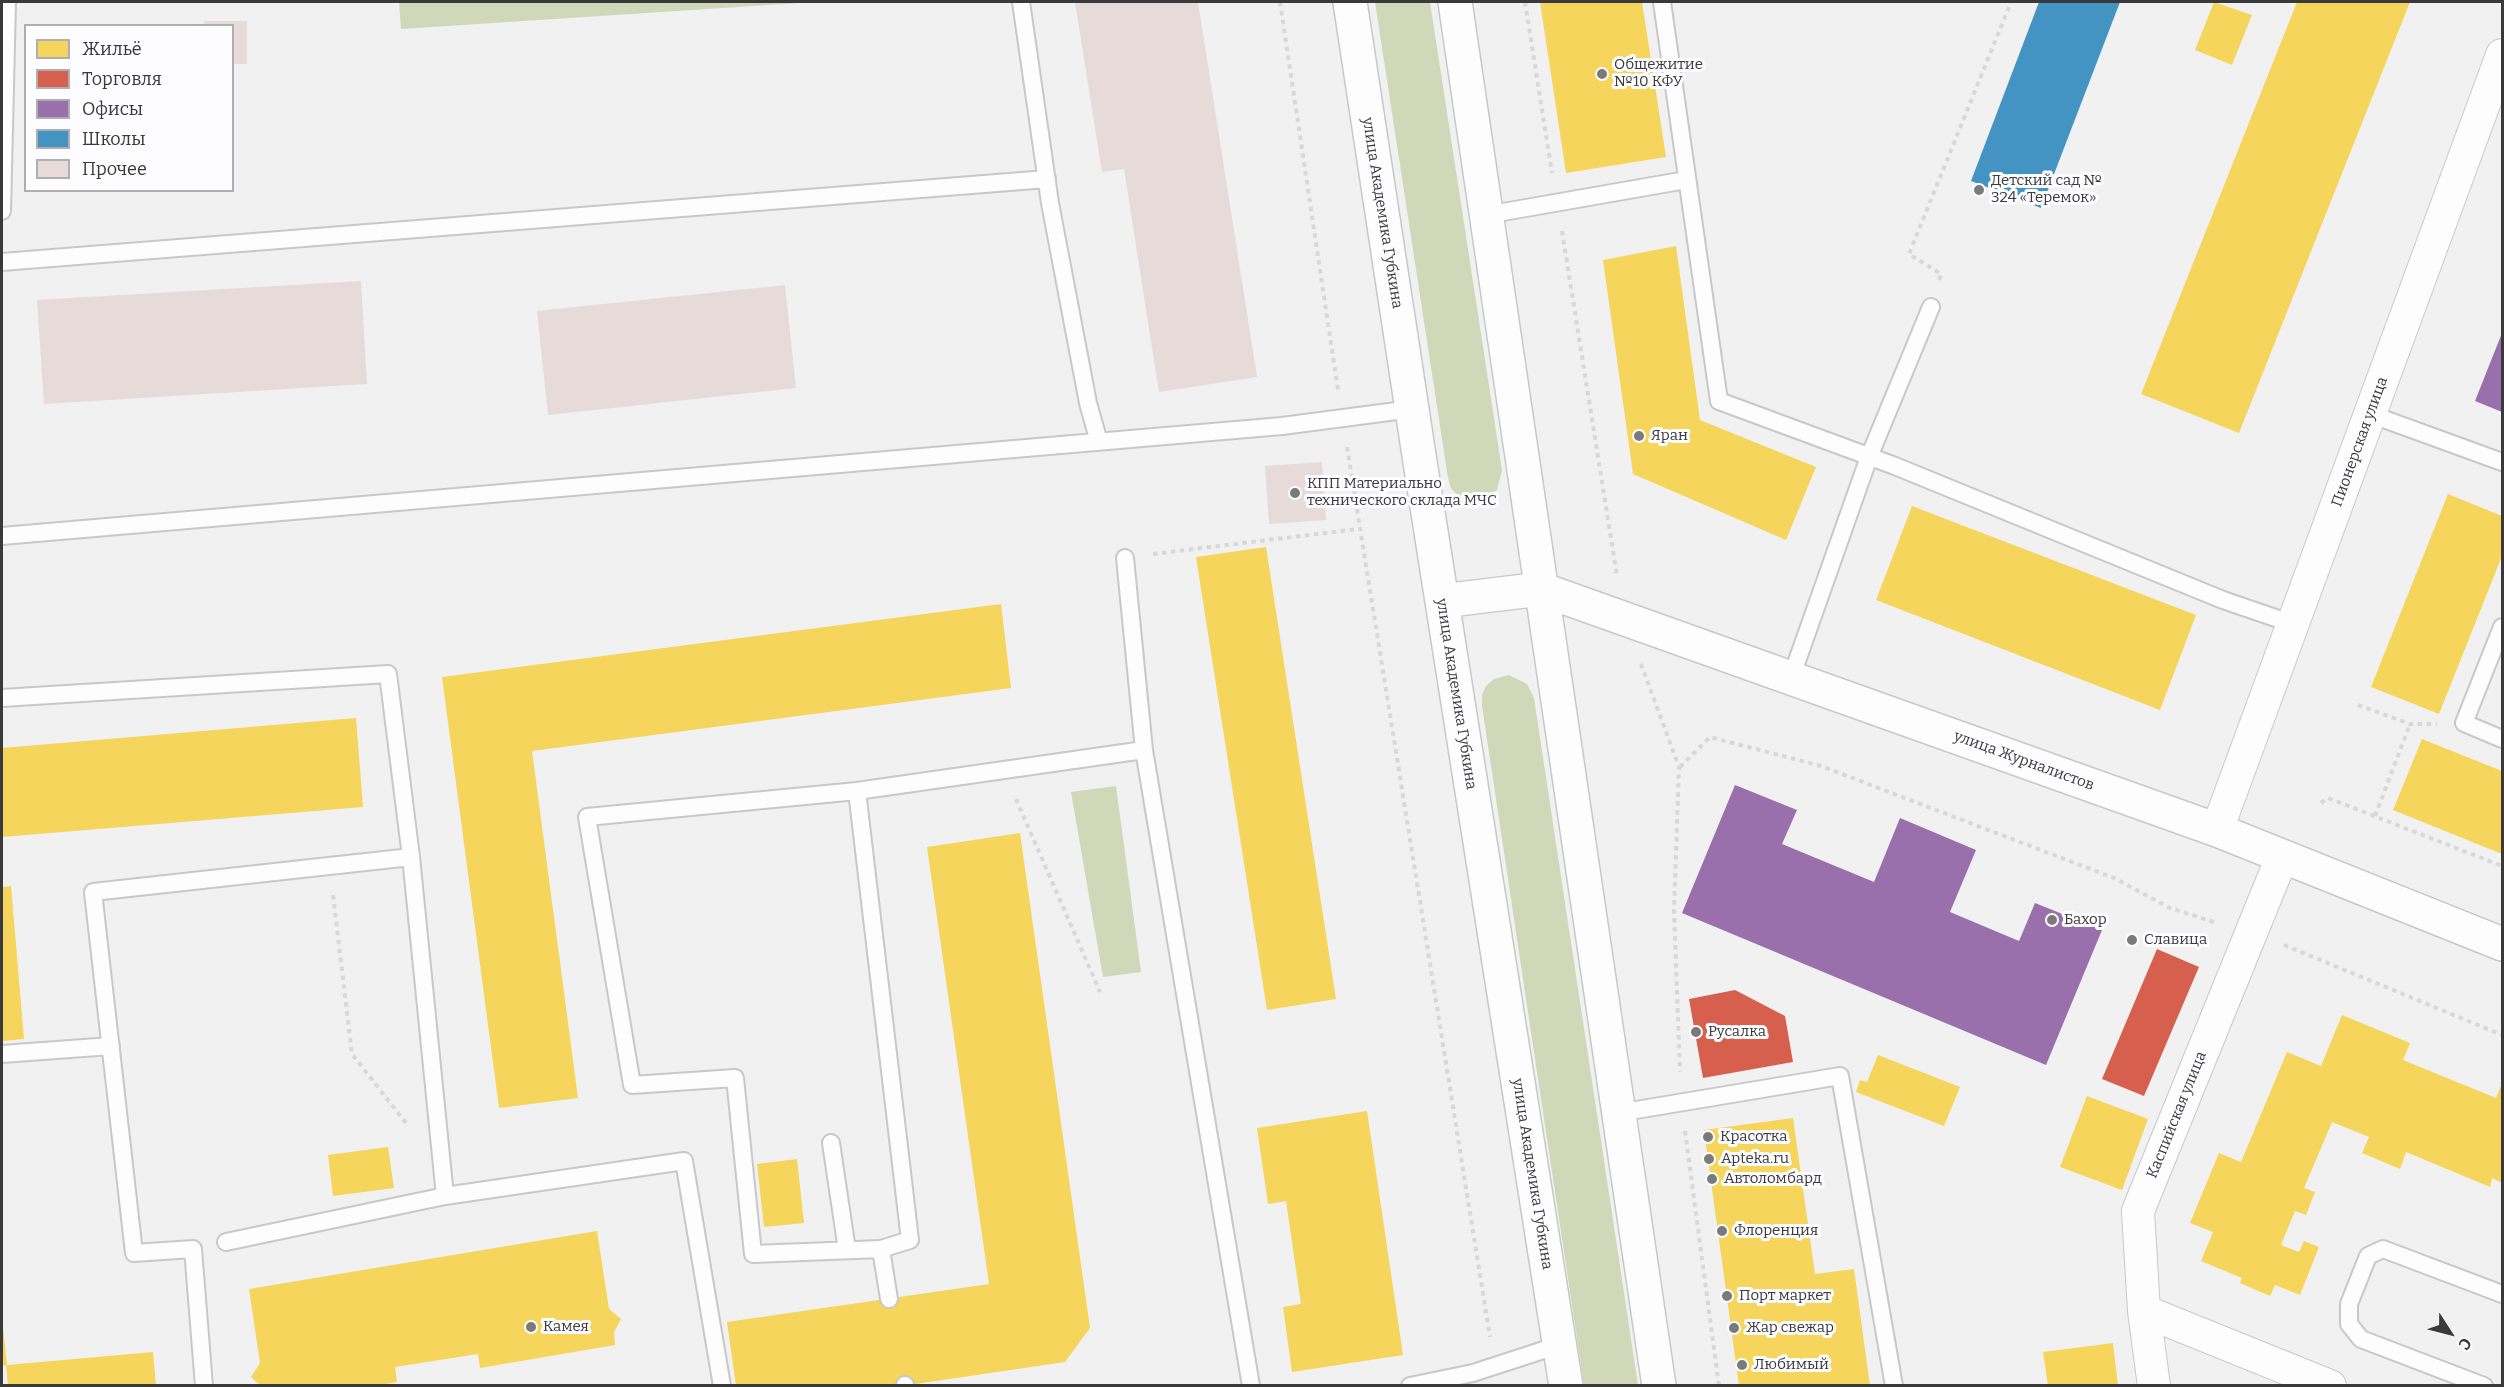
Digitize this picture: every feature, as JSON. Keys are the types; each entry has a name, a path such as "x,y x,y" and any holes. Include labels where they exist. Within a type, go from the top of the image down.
{"street":[{"name":"улица Академика Губкина","path":"1350,2 1566,1386"},
{"path":"1455,2 1659,1386"},
{"name":"Пионерская улица","path":"2217,830 2370,414 2493,110 2502,55"},
{"path":"1442,601 1541,590"},
{"name":"улица Журналистов","path":"1541,590 2217,830 2502,944"},
{"name":"Каспийская улица","path":"2154,1386 2144,1311 2138,1210 2282,857"},
{"path":"2144,1311 2330,1386"}],"lane":[{"path":"2,211 7,2"},
{"path":"1021,2 1047,179 1088,403 1099,442"},
{"path":"1662,2 1719,400 1869,457 2223,600 2293,624"},
{"path":"2,262 1047,179"},
{"path":"1486,215 1686,180"},
{"path":"1791,678 1869,457 1931,307"},
{"path":"2,536 1099,442 1343,419 1412,409"},
{"path":"2370,414 2502,462"},
{"path":"1125,558 1144,750 1251,1386"},
{"path":"2502,627 2464,723 2502,739"},
{"path":"2,698 388,674 411,857 445,1196"},
{"path":"857,791 910,1240 881,1249 753,1254 735,1078 632,1085 587,817 857,791 1144,750"},
{"path":"204,1386 193,1249 134,1253 93,892 411,857"},
{"path":"2,1054 111,1046"},
{"path":"1618,1113 1840,1076 1894,1386"},
{"path":"831,1143 847,1250"},
{"path":"226,1242 445,1196 684,1161 722,1386"},
{"path":"881,1249 889,1299"},
{"path":"2484,1386 2361,1339 2349,1324 2349,1304 2368,1256 2383,1249 2502,1294"},
{"path":"1410,1386 1495,1366 1559,1345"}],"path":[{"path":"1280,2 1358,529 1495,1366"},
{"path":"1525,2 1624,619 1679,767 1674,910 1681,1101 1719,1386"},
{"path":"1931,307 1941,274 1909,254 2012,2"},
{"path":"1125,558 1358,529"},
{"path":"2358,705 2410,724 2464,723"},
{"path":"2375,816 2410,724"},
{"path":"1679,767 1710,738 1821,766 2114,878 2170,908 2251,933 2502,1035"},
{"path":"2321,803 2328,798 2502,866"},
{"path":"1021,814 1101,992"},
{"path":"329,866 352,1054 442,1168"}],"green space":[{"path":"399,2 815,2 401,29"},
{"path":"1375,2 1430,2 1502,470 1497,490 1479,501 1468,501 1458,496 1451,488 1448,478"},
{"path":"1509,675 1527,684 1534,698 1638,1385 1584,1385 1482,706 1482,695 1486,686 1494,679"},
{"path":"1116,786 1141,972 1103,977 1071,792"}],"building: Жильё":[{"name":"Общежитие №10 КФУ","path":"1540,2 1642,2 1666,157 1566,173"},
{"path":"2214,2 2252,15 2232,65 2195,50"},
{"path":"2297,2 2410,2 2239,433 2141,394"},
{"path":"1676,246 1700,420 1816,467 1786,540 1633,474 1603,260"},
{"path":"2448,494 2502,516 2502,556 2439,714 2371,687"},
{"path":"1912,506 2196,615 2160,710 1876,600"},
{"path":"1266,547 1336,999 1267,1010 1196,557"},
{"path":"1001,604 1011,688 532,751 578,1098 499,1108 442,677"},
{"path":"356,718 363,807 2,837 2,748"},
{"path":"2422,739 2502,771 2502,854 2393,810"},
{"path":"1020,833 1090,1328 1065,1362 902,1386 736,1386 727,1322 989,1284 927,847"},
{"path":"11,886 24,1039 2,1041 2,887"},
{"path":"2342,1015 2410,1043 2403,1060 2496,1098 2502,1083 2502,1183 2492,1178 2490,1187 2406,1152 2400,1169 2362,1153 2369,1137 2332,1122 2304,1188 2315,1192 2306,1215 2295,1211 2281,1245 2299,1252 2304,1241 2319,1247 2300,1295 2275,1285 2270,1296 2240,1283 2242,1278 2201,1261 2213,1232 2190,1223 2219,1153 2241,1162 2287,1052 2321,1066"},
{"path":"1878,1055 1960,1087 1944,1126 1856,1092 1860,1080 1867,1082"},
{"path":"2087,1096 2148,1119 2122,1190 2060,1167"},
{"path":"1367,1111 1403,1355 1292,1372 1283,1307 1301,1304 1286,1201 1268,1204 1257,1128"},
{"path":"1793,1118 1815,1274 1854,1269 1870,1386 1739,1386 1704,1130"},
{"path":"388,1147 394,1188 333,1196 328,1155"},
{"path":"797,1159 804,1223 764,1227 757,1164"},
{"path":"597,1231 609,1309 621,1319 614,1332 615,1345 480,1368 478,1354 395,1367 397,1382 374,1386 261,1386 251,1377 260,1363 249,1289"},
{"path":"2,1317 7,1365 153,1352 156,1386 8,1386 6,1365 2,1366"},
{"path":"2113,1343 2118,1386 2048,1386 2043,1352"}],"building: Торговля":[{"path":"2157,949 2199,967 2144,1096 2102,1079"},
{"path":"1735,990 1785,1016 1793,1062 1703,1078 1689,999"}],"building: Офисы":[{"path":"2502,333 2502,412 2475,401"},
{"path":"1735,785 1797,810 1782,844 1874,882 1900,818 1976,850 1950,912 2019,941 2035,903 2102,930 2046,1065 1682,913"}],"building: Школы":[{"path":"2039,2 2120,2 2041,208 1971,181"}],"building: Прочее":[{"path":"1075,2 1198,2 1257,377 1159,392 1124,169 1102,172"},
{"path":"204,21 247,21 247,64 234,64 234,24 204,24"},
{"path":"361,281 367,384 44,404 37,300"},
{"path":"785,285 796,388 548,415 537,311"},
{"name":"КПП Материально технического склада МЧС","path":"1322,462 1326,520 1269,524 1265,466"}],"place":[{"name":"Общежитие №10 КФУ","path":"1602,74"},
{"name":"Детский сад № 324 «Теремок»","path":"1979,190"},
{"name":"Яран","path":"1639,436"},
{"name":"КПП Материально технического склада МЧС","path":"1295,493"},
{"name":"Бахор","path":"2052,920"},
{"name":"Славица","path":"2132,940"},
{"name":"Русалка","path":"1696,1032"},
{"name":"Красотка","path":"1708,1137"},
{"name":"Apteka.ru","path":"1709,1159"},
{"name":"Автоломбард","path":"1712,1179"},
{"name":"Флоренция","path":"1722,1231"},
{"name":"Порт маркет","path":"1727,1296"},
{"name":"Камея","path":"531,1327"},
{"name":"Жар свежар","path":"1734,1328"},
{"name":"Любимый","path":"1742,1365"}]}
